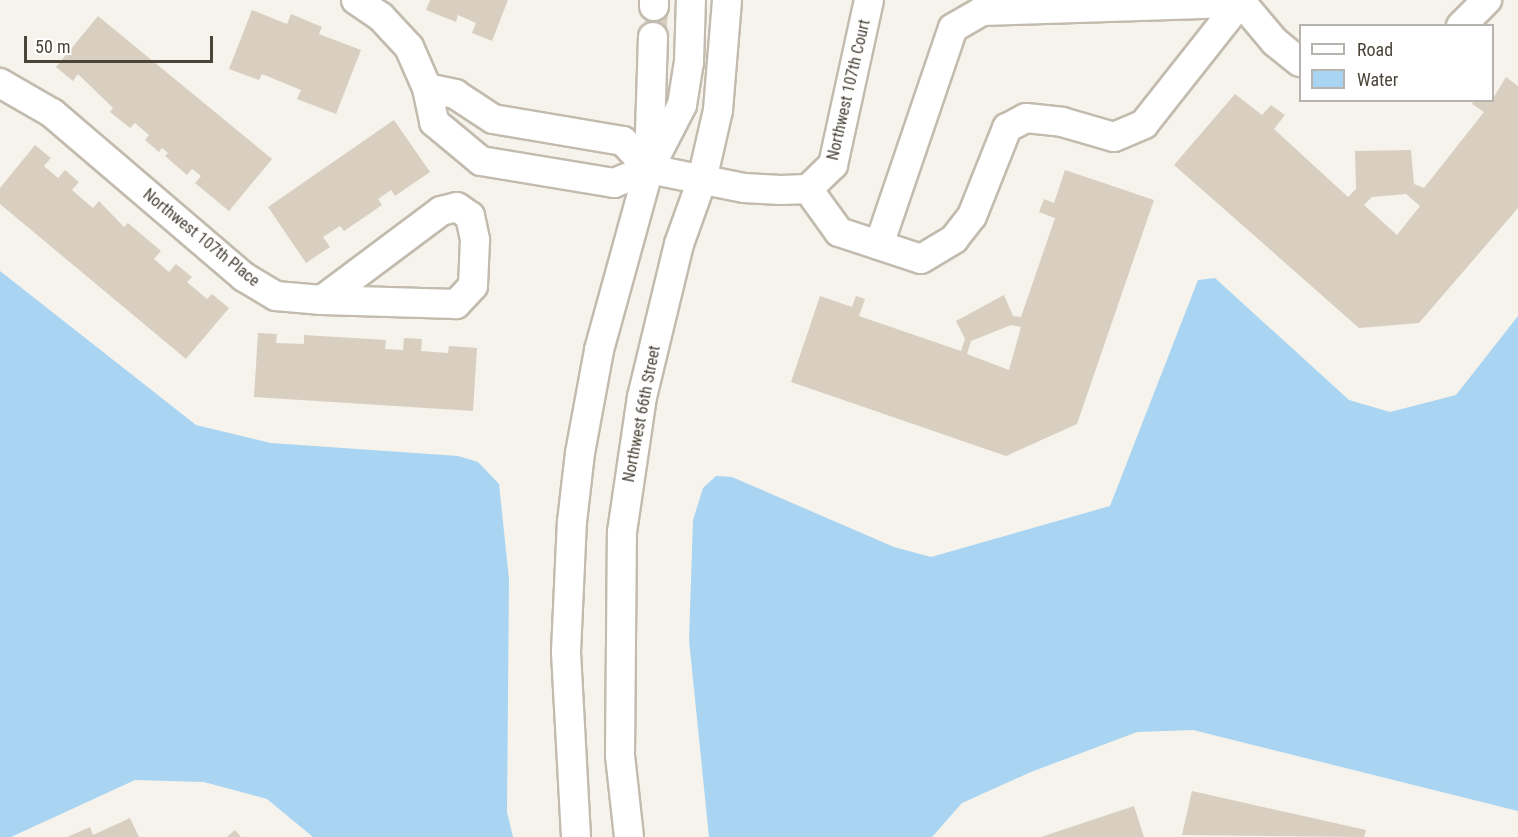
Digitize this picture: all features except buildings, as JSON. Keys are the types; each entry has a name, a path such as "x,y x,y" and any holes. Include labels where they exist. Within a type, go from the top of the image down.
{"street":[{"path":"356,0 381,17 409,47 427,88 434,122 481,161 614,183 649,169 744,188 808,189 839,232 921,259 954,239 972,216 1007,128 1026,118 1062,122 1114,137 1144,124 1242,2"},
{"path":"576,837 566,652 572,522 599,350 649,169 682,105 689,62 690,0"},
{"name":"Northwest 66th Street","path":"629,837 620,755 622,532 642,397 679,244 702,180 724,63 727,0"},
{"name":"Northwest 107th Court","path":"808,189 833,165 869,0"},
{"path":"1463,24 1487,0"},
{"path":"879,245 953,28 982,11 1242,2"},
{"path":"1242,2 1275,42 1299,61"},
{"path":"649,169 652,49 689,62 724,63"},
{"name":"Northwest 107th Place","path":"0,83 52,113 244,277 276,296 322,300 456,304 473,286 475,240 470,216 457,207 441,211 322,300"},
{"path":"427,88 455,94 493,119 623,141 649,169"}],"water":[{"path":"0,271 196,425 271,443 458,456 478,462 499,484 509,579 507,812 513,837 313,837 267,799 204,782 135,780 11,837 0,837"},
{"path":"1215,278 1349,400 1390,412 1456,395 1518,316 1518,811 1193,730 1137,732 1031,772 962,803 932,837 709,837 689,640 693,520 703,488 716,476 732,477 894,547 931,557 1110,506 1198,280"}]}
